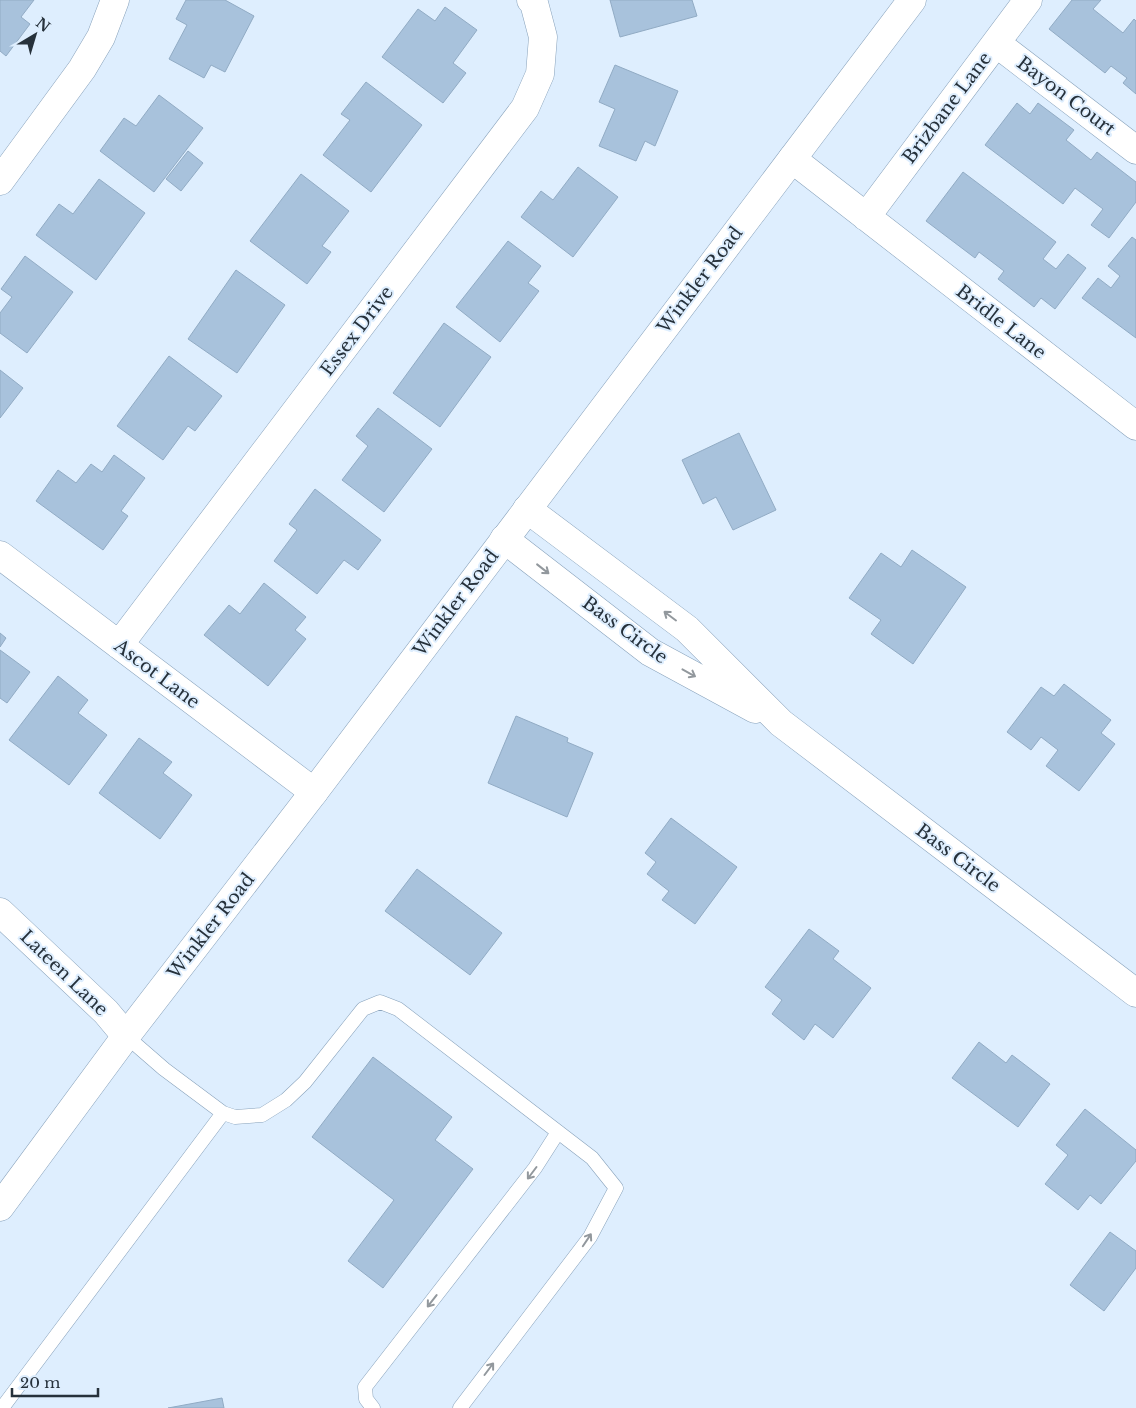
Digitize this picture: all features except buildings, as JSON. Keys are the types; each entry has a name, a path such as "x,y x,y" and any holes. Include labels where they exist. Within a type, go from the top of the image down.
{"street":[{"path":"0,181 82,69 101,37 115,0"},
{"name":"Essex Drive","path":"119,645 526,108 540,74 543,37 532,0"},
{"name":"Winkler Road","path":"0,1207 126,1036 314,792 912,0"},
{"name":"Brizbane Lane","path":"866,216 1028,0"},
{"name":"Bayon Court","path":"996,43 1136,150"},
{"name":"Bridle Lane","path":"792,159 1136,426"},
{"name":"Bass Circle","path":"527,509 687,629 781,723 1136,993"},
{"name":"Bass Circle","path":"504,539 650,652 781,723"},
{"name":"Ascot Lane","path":"0,555 314,792"},
{"name":"Lateen Lane","path":"0,912 106,1012 126,1036"}],"lane":[{"path":"126,1036 164,1069 223,1112 235,1117 262,1115 286,1100 305,1082 363,1008 380,1002 398,1009 592,1158 616,1188 590,1237 460,1408"},
{"path":"2,1408 223,1112"},
{"path":"373,1408 366,1399 365,1387 535,1168 558,1132"}]}
